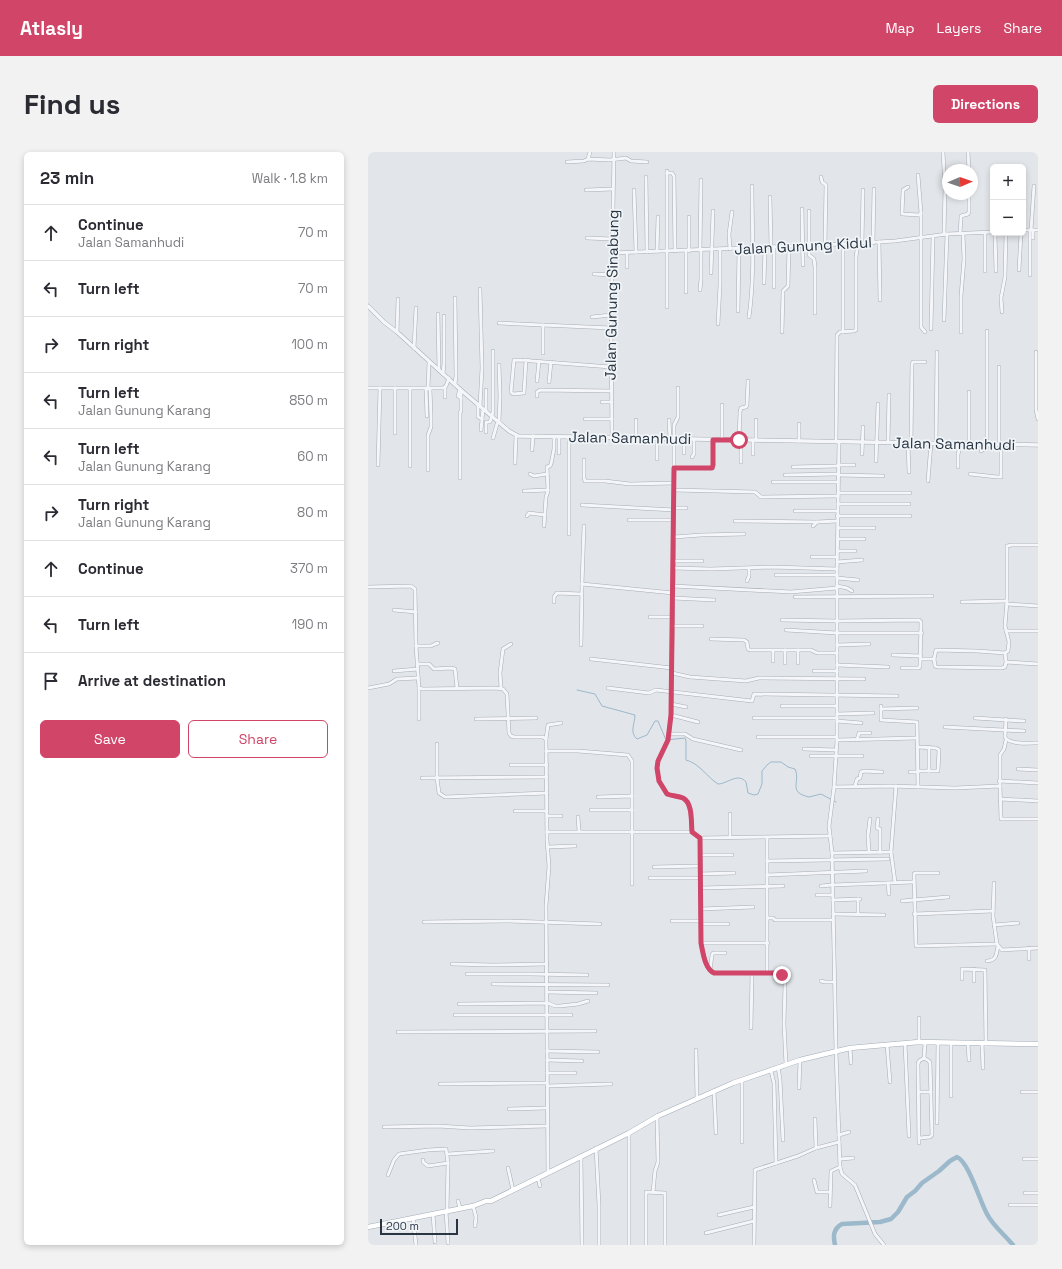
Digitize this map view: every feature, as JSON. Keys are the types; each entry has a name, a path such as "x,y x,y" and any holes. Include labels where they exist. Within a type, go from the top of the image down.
{"main road":[{"path":"368,1227 491,1201 697,1098 742,1080 800,1060 850,1048 905,1043 1038,1044"}],"street":[{"path":"588,159 590,152"},
{"name":"Jalan Gunung Sinabung","path":"612,438 611,328 614,152"},
{"path":"943,152 946,234 944,320"},
{"path":"968,152 969,164"},
{"path":"567,162 584,162 588,159 614,160 626,158 631,161 647,162"},
{"path":"666,306 667,172 672,173 674,176 675,251"},
{"path":"918,175 921,213 921,327 926,332"},
{"path":"646,177 646,252"},
{"path":"821,177 822,182 826,185 825,245"},
{"path":"700,290 701,180"},
{"path":"749,317 751,301 752,186"},
{"path":"1030,274 1034,186"},
{"path":"908,187 903,190 902,214 919,215 921,213"},
{"path":"586,190 613,189"},
{"path":"634,190 636,252"},
{"path":"862,243 863,190"},
{"path":"873,243 874,190"},
{"path":"770,197 774,287"},
{"path":"961,332 961,296 964,259 960,217 968,214 969,200"},
{"path":"802,209 803,265"},
{"path":"711,274 711,254 713,250 712,211"},
{"path":"809,211 809,254 814,260 815,267 815,313"},
{"path":"730,249 729,234 732,212"},
{"path":"657,252 658,217"},
{"path":"686,292 689,217"},
{"path":"1026,230 1038,230"},
{"path":"1032,230 1033,238"},
{"path":"984,271 985,232"},
{"name":"Jalan Gunung Kidul","path":"612,253 858,244 946,234 990,232"},
{"path":"932,329 933,236"},
{"path":"994,236 996,271"},
{"path":"1002,312 1001,298 1005,276 1006,236"},
{"path":"1019,270 1021,236"},
{"path":"587,238 613,239"},
{"path":"880,242 880,300"},
{"path":"843,332 844,244"},
{"path":"858,244 856,257 856,328 854,331 840,332 837,335 837,739 833,799 829,819 832,853 840,1167 842,1174 855,1185 876,1234 884,1245"},
{"path":"764,283 765,247"},
{"path":"782,332 783,291 788,286 789,247"},
{"path":"718,324 720,249"},
{"path":"738,311 739,249"},
{"path":"627,253 627,267"},
{"path":"594,274 612,275"},
{"path":"480,289 482,368 481,430"},
{"path":"455,298 455,384"},
{"path":"396,332 398,299"},
{"path":"368,306 461,390 516,435 515,463"},
{"path":"414,348 416,308"},
{"path":"438,314 439,370"},
{"path":"592,317 612,315"},
{"path":"443,374 445,340 444,316"},
{"path":"499,323 611,328"},
{"path":"543,325 543,353"},
{"path":"982,450 987,448 987,331"},
{"path":"486,432 486,422 490,422 492,416 493,351"},
{"path":"936,444 937,352"},
{"path":"1036,352 1036,410 1038,420"},
{"path":"526,360 524,393 513,394 511,392 513,360 526,360 611,367"},
{"path":"537,381 539,361"},
{"path":"427,416 429,362"},
{"path":"549,382 551,362"},
{"path":"909,472 912,364 913,362 925,362"},
{"path":"493,438 496,424 499,422 499,365"},
{"path":"970,474 997,478 1001,477 999,366"},
{"path":"445,397 445,387 449,378"},
{"path":"741,462 740,412 741,408 746,407 747,405 748,381"},
{"path":"368,388 428,389 445,387"},
{"path":"378,465 380,388"},
{"path":"395,388 395,434"},
{"path":"678,388 678,417 674,425 671,715 668,743 658,761 657,776 661,786 667,794 682,798 687,802 692,832"},
{"path":"410,389 410,466"},
{"path":"428,389 431,416 428,435 428,470"},
{"path":"460,478 461,390"},
{"path":"482,419 478,417 482,408 486,390"},
{"path":"537,396 537,392 540,390 612,391"},
{"path":"969,392 969,444"},
{"path":"888,443 889,395"},
{"path":"602,402 612,402"},
{"path":"876,461 878,404"},
{"path":"722,405 722,440"},
{"path":"585,419 612,419"},
{"path":"636,420 636,438"},
{"path":"669,420 670,439"},
{"path":"753,454 756,420"},
{"path":"799,424 799,441"},
{"path":"862,454 863,428"},
{"name":"Jalan Samanhudi","path":"516,435 554,437 1038,445"},
{"path":"532,450 533,436"},
{"path":"544,526 546,497 548,490 547,467 551,464 554,449 554,437"},
{"path":"559,437 559,453"},
{"path":"569,437 569,534"},
{"path":"657,438 657,459"},
{"path":"684,439 684,453"},
{"path":"692,457 694,454 694,439"},
{"path":"674,468 713,468 713,440"},
{"path":"928,481 931,444"},
{"path":"958,467 960,444"},
{"path":"584,460 585,481 605,481 630,484 674,483"},
{"path":"793,467 854,465"},
{"path":"530,474 534,476 547,474"},
{"path":"785,475 838,474 883,476"},
{"path":"773,482 838,482"},
{"path":"524,491 548,490"},
{"path":"674,490 755,492 761,497 910,493"},
{"path":"838,504 909,504"},
{"path":"582,505 674,509 686,508"},
{"path":"795,511 838,510"},
{"path":"527,516 529,513 545,515"},
{"path":"837,516 910,516"},
{"path":"630,520 674,520"},
{"path":"735,521 837,521"},
{"path":"813,526 817,522"},
{"path":"581,644 581,594 584,526"},
{"path":"838,528 874,528"},
{"path":"674,537 744,534"},
{"path":"838,539 864,539"},
{"path":"1005,652 937,650 934,652 934,665 937,667 1005,667 1005,652 1008,651 1009,644 1006,631 1007,546 1038,545"},
{"path":"838,551 854,551"},
{"path":"812,557 837,557"},
{"path":"837,562 862,560"},
{"path":"673,561 702,561"},
{"path":"673,568 837,569"},
{"path":"747,580 749,576 749,568"},
{"path":"776,575 837,577 858,580"},
{"path":"582,584 673,592"},
{"path":"368,587 403,586 413,587 416,590 416,646 419,688 419,719"},
{"path":"673,586 791,592 837,587 847,588 852,591"},
{"path":"554,602 554,597 557,593 581,594"},
{"path":"795,597 932,596"},
{"path":"673,598 714,600"},
{"path":"962,602 1007,603 1038,606"},
{"path":"394,610 416,612"},
{"path":"650,617 673,617"},
{"path":"782,620 920,620 922,633 920,666 919,668 902,668"},
{"path":"673,626 702,626"},
{"path":"786,630 837,633 922,633"},
{"path":"1006,631 1038,631"},
{"path":"712,639 744,640 749,650 811,650 817,654 837,653"},
{"path":"416,646 431,646 438,644"},
{"path":"501,688 500,672 503,649 511,644"},
{"path":"837,645 869,644"},
{"path":"773,650 773,661"},
{"path":"784,650 785,663"},
{"path":"798,650 798,663"},
{"path":"893,655 934,659"},
{"path":"591,659 672,668"},
{"path":"1006,662 1038,664"},
{"path":"417,664 429,664 434,669 455,669 458,688"},
{"path":"837,665 888,667"},
{"path":"394,671 418,670"},
{"path":"814,671 837,671"},
{"path":"672,673 690,677 746,681 759,678 864,679"},
{"path":"368,688 389,684 397,679 418,678"},
{"path":"419,688 501,688 505,690 507,694 509,733 512,737 543,737 546,739"},
{"path":"608,688 649,693 656,690 672,691 752,701 754,694 897,696"},
{"path":"671,704 686,707"},
{"path":"782,706 836,706"},
{"path":"917,708 881,707 881,720 917,722 918,787"},
{"path":"837,714 873,713"},
{"path":"671,715 698,722"},
{"path":"476,719 536,718"},
{"path":"754,718 837,720 861,723"},
{"path":"975,718 1024,721"},
{"path":"1005,719 1006,740 1004,749 1000,755 1001,819 1038,819"},
{"path":"548,1172 548,1003 546,900 549,879 546,739 548,725 561,723"},
{"path":"945,727 1024,731"},
{"path":"857,740 859,733 870,733"},
{"path":"669,736 685,734 693,739 741,750"},
{"path":"758,737 857,740 917,738"},
{"path":"1006,740 1038,743"},
{"path":"437,744 437,778 439,793 445,797 548,793"},
{"path":"910,772 938,771 938,748 917,747"},
{"path":"929,747 929,771"},
{"path":"804,750 836,750"},
{"path":"546,751 578,751 628,755 632,761 632,884"},
{"path":"811,756 862,756"},
{"path":"511,765 547,765"},
{"path":"1018,769 1038,770"},
{"path":"855,786 857,779 860,778 861,772 882,772"},
{"path":"422,778 547,777"},
{"path":"1000,781 1038,783"},
{"path":"895,882 891,852 896,786"},
{"path":"834,787 1000,786"},
{"path":"598,797 632,796"},
{"path":"1000,799 1038,801"},
{"path":"591,810 632,810"},
{"path":"516,811 547,811"},
{"path":"730,814 730,838"},
{"path":"547,816 561,816"},
{"path":"578,817 579,831"},
{"path":"869,852 868,835 870,819"},
{"path":"878,819 875,828 880,829 880,852"},
{"path":"547,832 692,832 700,838 830,836"},
{"path":"700,838 701,943 704,957 710,970 714,973 780,973 784,977 786,1064"},
{"path":"767,838 767,973"},
{"path":"548,847 575,846"},
{"path":"832,853 891,852"},
{"path":"701,855 732,855"},
{"path":"767,862 888,859"},
{"path":"654,867 701,866"},
{"path":"767,875 866,871"},
{"path":"700,874 734,873"},
{"path":"938,873 915,873 913,882 915,944 917,946 997,945 1002,950 1038,948"},
{"path":"650,878 701,878"},
{"path":"821,886 913,882"},
{"path":"888,883 889,894"},
{"path":"986,960 992,960 994,958 997,945 993,911 994,883"},
{"path":"700,888 783,886"},
{"path":"817,895 832,895"},
{"path":"902,901 948,897"},
{"path":"832,900 859,899 858,914"},
{"path":"701,909 753,907"},
{"path":"914,914 993,911"},
{"path":"833,914 858,914 859,916 884,915"},
{"path":"768,918 773,918 775,920 833,920"},
{"path":"424,922 547,922 600,924"},
{"path":"672,922 728,924"},
{"path":"994,925 1018,923"},
{"path":"701,943 768,943"},
{"path":"1029,948 1029,959"},
{"path":"710,970 712,955 715,953 725,953"},
{"path":"452,964 547,964"},
{"path":"962,979 962,969 985,970 983,1068"},
{"path":"974,969 974,981"},
{"path":"751,1028 752,973"},
{"path":"467,974 587,975"},
{"path":"821,980 825,982 835,982"},
{"path":"493,984 608,985"},
{"path":"547,992 596,993"},
{"path":"459,1004 548,1003 560,1006 588,1001"},
{"path":"455,1015 571,1015"},
{"path":"919,1018 924,1058"},
{"path":"398,1032 547,1030 595,1031"},
{"path":"905,1043 909,1136"},
{"path":"937,1123 938,1043"},
{"path":"951,1044 952,1096"},
{"path":"968,1044 969,1060"},
{"path":"887,1045 890,1082"},
{"path":"850,1048 851,1063"},
{"path":"696,1050 697,1098"},
{"path":"547,1051 598,1052"},
{"path":"919,1143 918,1064 919,1061 924,1058"},
{"path":"920,1138 932,1136 930,1063 929,1060 924,1058"},
{"path":"547,1060 582,1061"},
{"path":"799,1088 800,1060"},
{"path":"778,1068 780,1079 783,1140"},
{"path":"771,1071 774,1083 776,1163"},
{"path":"547,1073 575,1073"},
{"path":"742,1080 742,1142"},
{"path":"440,1084 611,1084"},
{"path":"714,1091 716,1133"},
{"path":"919,1092 931,1092"},
{"path":"1022,1092 1038,1092"},
{"path":"508,1109 547,1108"},
{"path":"653,1192 658,1162 657,1117"},
{"path":"815,1119 816,1148"},
{"path":"384,1127 438,1126 470,1128 547,1126"},
{"path":"839,1135 849,1132"},
{"path":"629,1133 629,1245"},
{"path":"754,1245 755,1170 798,1156 816,1148 839,1142"},
{"path":"596,1148 599,1205 599,1245"},
{"path":"388,1175 394,1160 399,1154 444,1149 447,1150 448,1163 446,1211 448,1243"},
{"path":"448,1154 493,1151"},
{"path":"581,1156 582,1245"},
{"path":"840,1159 852,1158"},
{"path":"1024,1159 1038,1159"},
{"path":"423,1160 423,1162 428,1166 448,1163"},
{"path":"830,1206 831,1171 840,1167"},
{"path":"508,1168 513,1190"},
{"path":"538,1178 540,1186"},
{"path":"814,1180 817,1192 830,1192"},
{"path":"646,1245 647,1192 665,1193 665,1245"},
{"path":"1026,1193 1038,1193"},
{"path":"458,1201 460,1208"},
{"path":"1010,1205 1038,1205"},
{"path":"473,1206 476,1217 475,1226"},
{"path":"719,1215 754,1207"},
{"path":"433,1214 435,1242"},
{"path":"413,1218 416,1245"},
{"path":"706,1234 754,1221"}],"waterway":[{"path":"577,690 595,694 602,706 635,715 633,734 637,739 647,735 655,721 658,721 666,740 685,738 686,760 695,764 718,784 740,778 746,782 748,793 754,795 758,794 762,784 762,771 771,762 781,762 788,767 795,769 797,778 796,789 802,795 809,797 821,794 836,802"},
{"path":"835,1245 834,1233 839,1226 842,1224 880,1222 891,1219 898,1212 907,1197 922,1183 957,1157 966,1166 984,1208 990,1218 1013,1245"}],"route":[{"path":"739,440 713,440 713,468 674,468 671,715 668,740 658,761 656,772 661,786 667,794 682,798 687,802 692,832 700,838 701,943 708,967 714,973 780,973 782,975"}]}
